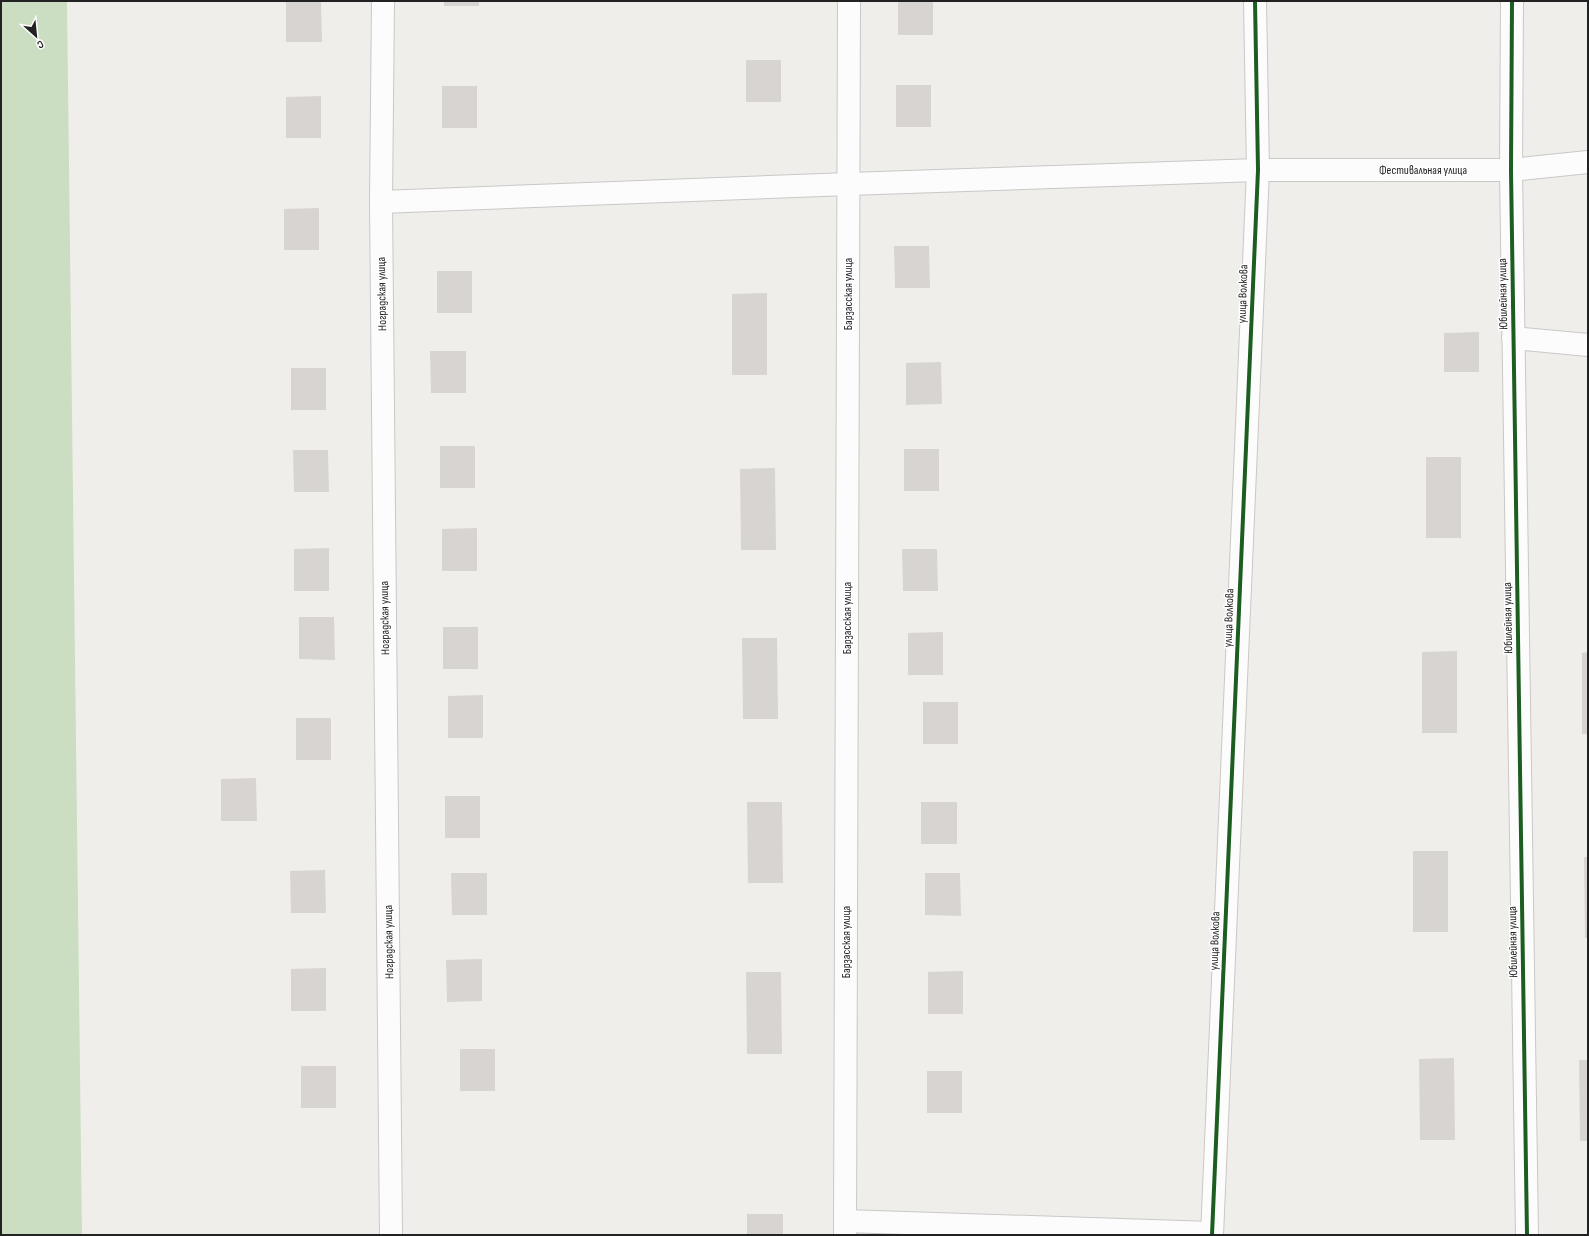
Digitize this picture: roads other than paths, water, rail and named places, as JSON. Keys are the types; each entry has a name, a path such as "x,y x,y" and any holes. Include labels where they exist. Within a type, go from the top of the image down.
{"street":[{"name":"Ноградская улица","path":"383,1 381,202 391,1235"},
{"name":"Барзасская улица","path":"845,1228 849,1"},
{"name":"улица Волкова","path":"1212,1234 1258,170 1255,1"},
{"name":"Юбилейная улица","path":"1512,1 1511,170 1513,338 1527,1235"},
{"name":"Фестивальная улица","path":"381,202 1258,170 1511,170 1588,162"},
{"path":"1513,338 1588,345"},
{"path":"845,1228 1212,1234"}]}
